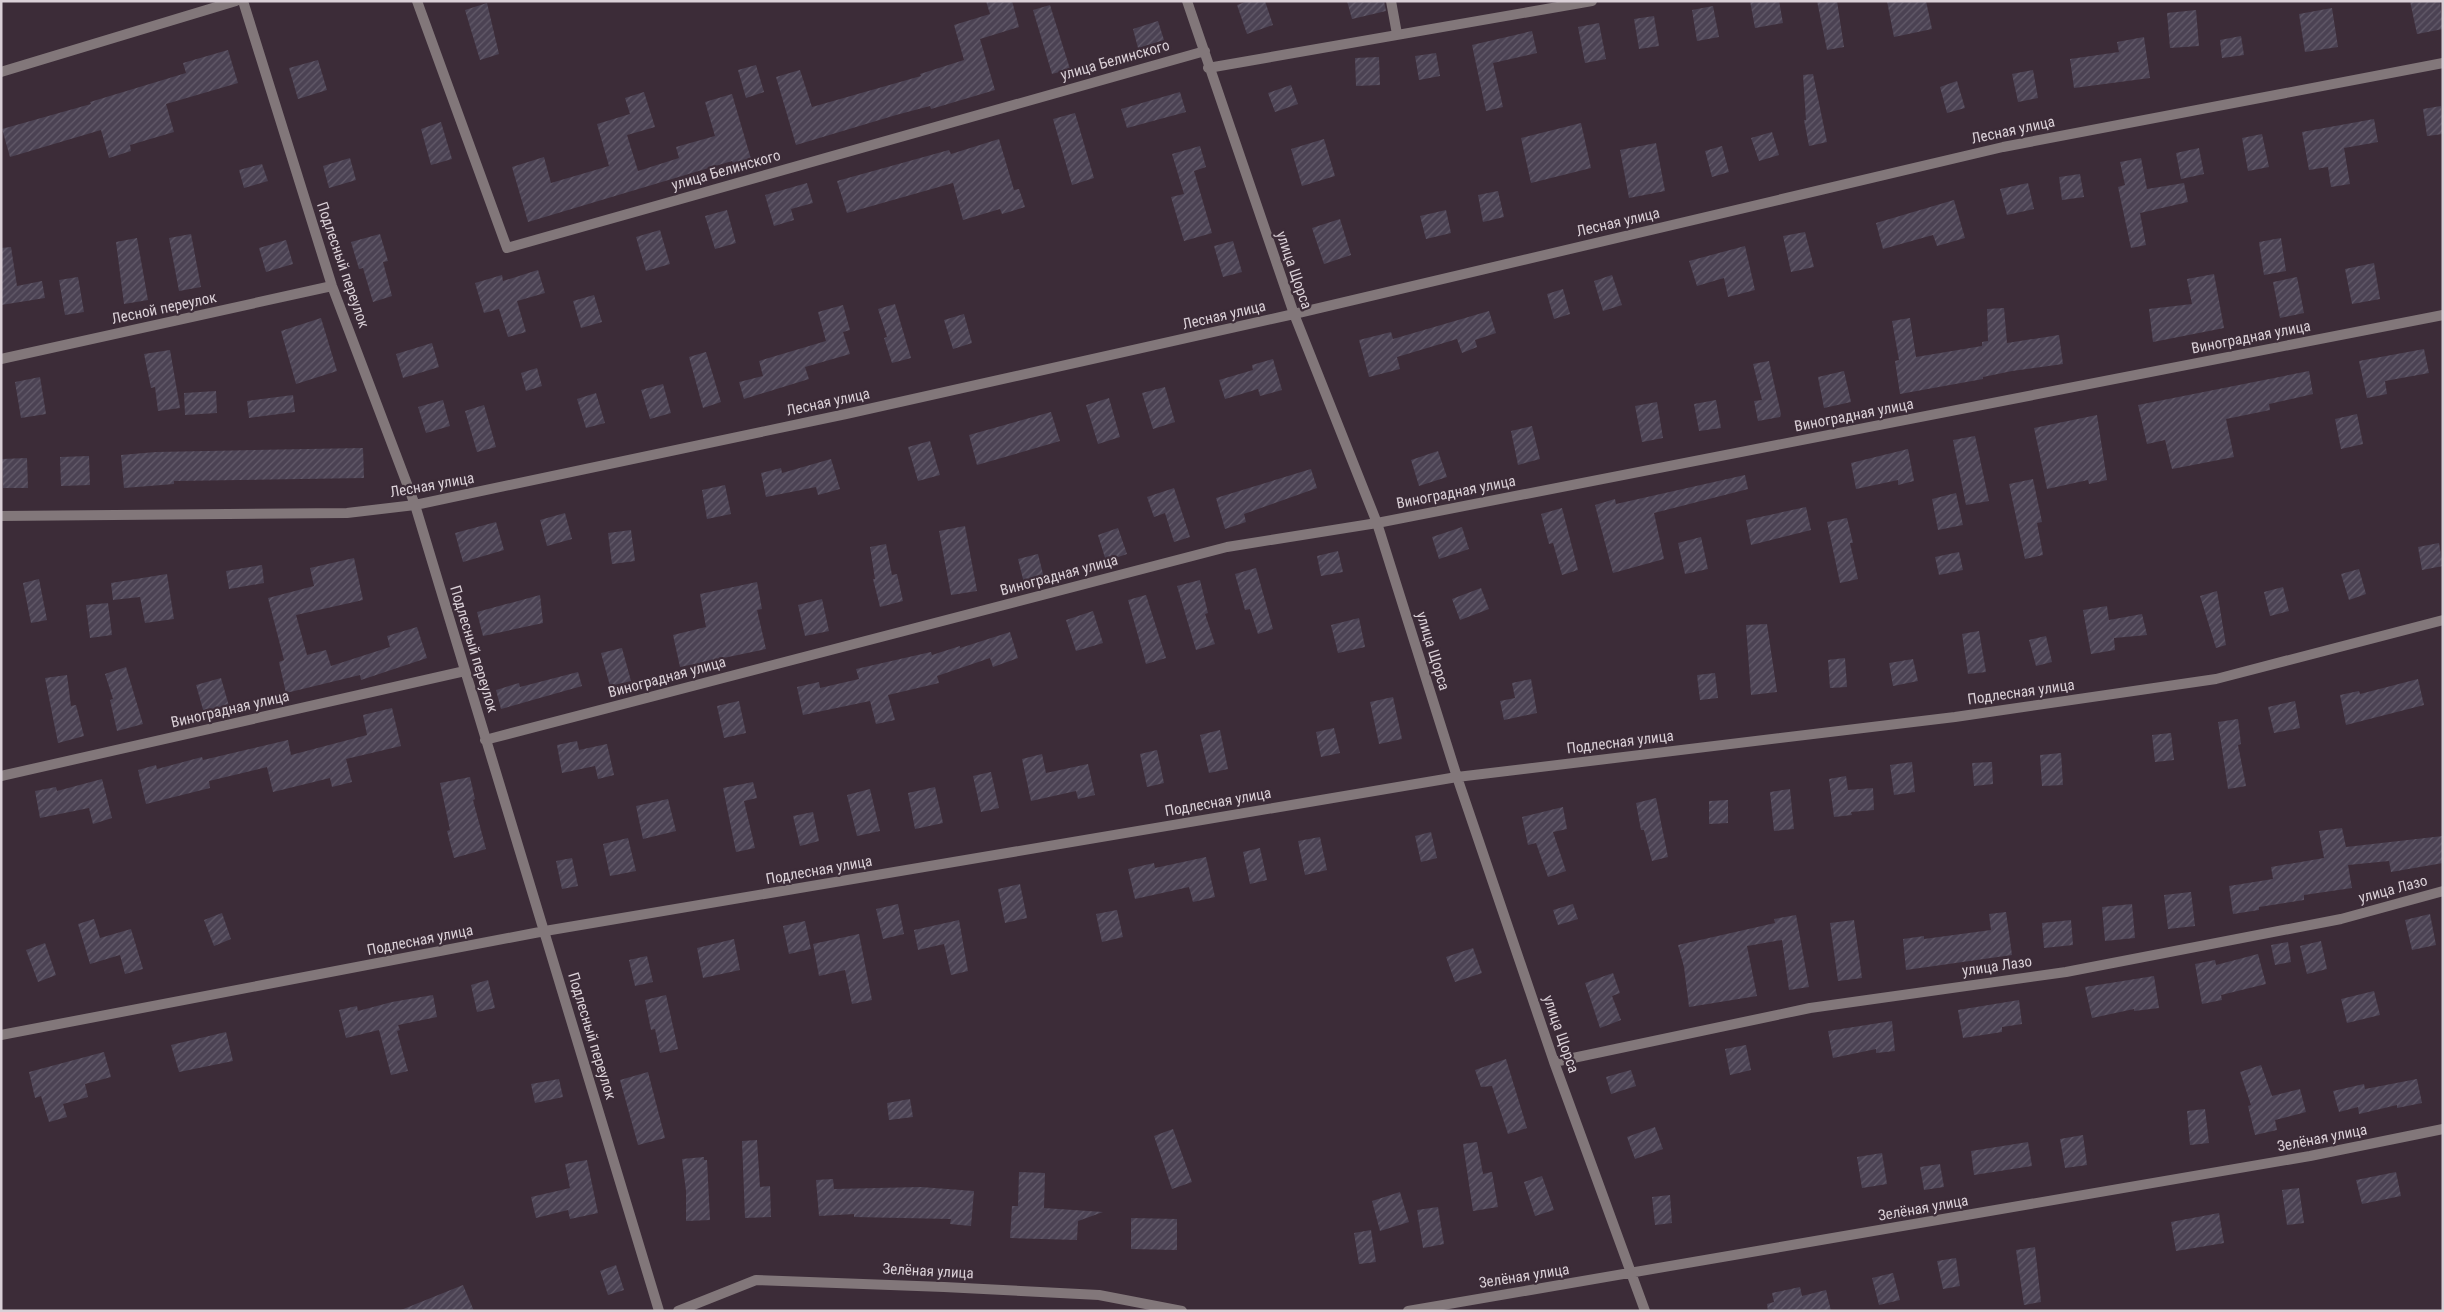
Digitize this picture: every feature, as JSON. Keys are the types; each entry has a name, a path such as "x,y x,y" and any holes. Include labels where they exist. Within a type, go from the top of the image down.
{"street":[{"path":"1,72 236,1"},
{"name":"Подлесный переулок","path":"243,1 332,286 415,505 659,1311"},
{"name":"улица Белинского","path":"417,1 507,248 1205,51"},
{"name":"улица Щорса","path":"1187,1 1205,51 1208,68 1294,314 1377,523 1457,777 1554,1062 1645,1311"},
{"path":"1391,1 1397,34"},
{"path":"1208,68 1592,1"},
{"name":"Лесная улица","path":"1,516 347,513 415,505 846,414 1294,314 2003,147 2443,64"},
{"name":"Лесной переулок","path":"1,359 332,286"},
{"name":"Виноградная улица","path":"485,740 1227,547 1377,523 2443,315"},
{"name":"Подлесная улица","path":"1,1035 545,931 1457,777 1955,717 2216,679 2443,620"},
{"name":"Виноградная улица","path":"1,776 465,671"},
{"name":"улица Лазо","path":"1554,1062 1810,1008 2066,972 2341,919 2443,891"},
{"name":"Зелёная улица","path":"1408,1311 2310,1156 2443,1129"},
{"name":"Зелёная улица","path":"678,1311 756,1280 944,1286 1099,1295 1182,1311"}],"building":[{"path":"986,1 1012,1 1019,27 980,39 995,90 931,109 930,106 896,115 796,145 776,77 800,70 812,107 921,76 920,74 964,60 954,25 990,14"},
{"path":"1248,1 1265,1 1273,25 1247,34 1237,5"},
{"path":"1347,1 1384,1 1386,11 1352,19"},
{"path":"1750,1 1779,1 1783,23 1755,28"},
{"path":"1817,1 1837,1 1844,47 1827,50"},
{"path":"1887,1 1926,1 1932,29 1894,37"},
{"path":"2410,1 2440,1 2443,29 2417,34"},
{"path":"487,3 499,54 480,60 465,10"},
{"path":"1050,5 1070,69 1052,74 1033,10"},
{"path":"1713,6 1719,37 1697,41 1692,10"},
{"path":"2332,8 2338,47 2305,52 2299,14"},
{"path":"2196,10 2199,46 2170,48 2167,13"},
{"path":"1654,16 1659,46 1639,49 1634,19"},
{"path":"1158,21 1164,40 1138,48 1133,29"},
{"path":"1599,23 1606,59 1585,63 1578,27"},
{"path":"1532,31 1537,53 1493,63 1503,107 1486,111 1472,45"},
{"path":"2241,36 2244,55 2222,58 2220,40"},
{"path":"2144,37 2150,78 2074,88 2070,59 2119,52 2117,42"},
{"path":"228,50 238,83 166,104 174,132 130,145 131,151 109,158 101,130 10,157 2,129 91,104 90,102 186,73 183,63"},
{"path":"1436,53 1440,76 1419,80 1415,56"},
{"path":"1379,57 1380,85 1356,86 1355,58"},
{"path":"318,60 327,90 298,99 289,68"},
{"path":"756,65 764,92 746,98 738,70"},
{"path":"2033,70 2038,98 2018,102 2012,74"},
{"path":"1813,74 1827,142 1809,146 1804,120 1806,120 1803,75"},
{"path":"1957,81 1965,108 1947,113 1940,87"},
{"path":"1291,85 1298,104 1275,112 1268,93"},
{"path":"644,92 655,127 627,135 638,171 679,158 676,147 715,136 705,102 732,94 751,159 733,164 732,161 528,222 512,167 544,157 551,183 609,166 597,124 630,114 625,98"},
{"path":"1180,92 1186,112 1127,128 1121,109"},
{"path":"2441,106 2443,134 2427,136 2423,109"},
{"path":"1075,113 1094,178 1072,185 1053,119"},
{"path":"2374,119 2378,142 2344,148 2350,184 2331,187 2328,167 2309,170 2302,132"},
{"path":"441,122 452,159 431,165 421,129"},
{"path":"1581,123 1591,168 1531,183 1521,138"},
{"path":"1772,132 1779,155 1759,161 1751,138"},
{"path":"2262,134 2269,167 2248,171 2242,138"},
{"path":"999,139 1014,190 1019,189 1025,207 1002,214 1000,209 963,220 953,183 847,213 837,181 949,150 951,154"},
{"path":"1324,139 1335,176 1302,186 1291,149"},
{"path":"1656,143 1665,191 1629,198 1620,150"},
{"path":"1200,146 1206,167 1194,171 1212,233 1184,241 1171,197 1184,194 1172,154"},
{"path":"1722,146 1729,172 1712,177 1705,151"},
{"path":"2199,148 2204,174 2181,179 2176,153"},
{"path":"350,158 356,180 329,188 323,166"},
{"path":"2141,158 2147,189 2184,183 2188,202 2140,213 2146,245 2131,248 2118,187 2125,185 2120,162"},
{"path":"262,164 268,181 244,188 239,170"},
{"path":"2080,174 2084,197 2062,200 2059,177"},
{"path":"807,183 813,203 791,209 794,220 774,226 765,195"},
{"path":"2028,183 2034,209 2007,215 2000,189"},
{"path":"1498,191 1504,217 1483,222 1478,195"},
{"path":"1954,200 1965,238 1937,246 1933,235 1883,249 1876,223"},
{"path":"727,210 736,243 715,249 705,216"},
{"path":"1446,210 1451,233 1426,239 1420,216"},
{"path":"1340,219 1351,255 1324,264 1312,228"},
{"path":"660,230 670,264 646,271 636,237"},
{"path":"1805,232 1814,267 1791,272 1783,236"},
{"path":"191,234 201,287 179,291 169,238"},
{"path":"380,234 388,261 383,262 392,296 373,302 363,268 359,269 351,242"},
{"path":"137,238 148,300 124,304 116,242"},
{"path":"2281,238 2286,271 2264,275 2259,242"},
{"path":"286,240 293,264 266,272 259,248"},
{"path":"1233,241 1242,272 1223,277 1214,246"},
{"path":"1745,246 1755,290 1728,297 1724,278 1697,286 1689,261"},
{"path":"11,247 17,286 42,281 45,298 1,305 1,248"},
{"path":"2374,263 2380,299 2352,304 2345,269"},
{"path":"538,270 545,293 517,301 526,332 508,337 499,309 484,313 475,283 502,275 503,281"},
{"path":"2214,274 2224,328 2153,342 2149,309 2192,304 2187,279"},
{"path":"1612,275 1622,305 1603,311 1594,281"},
{"path":"78,277 84,312 65,315 59,280"},
{"path":"2297,277 2304,313 2280,318 2273,282"},
{"path":"1563,289 1570,314 1554,319 1547,294"},
{"path":"594,295 602,322 581,328 573,301"},
{"path":"895,304 911,358 892,363 884,338 887,337 878,309"},
{"path":"843,305 850,330 843,332 850,354 805,367 809,379 744,399 739,382 763,376 759,361 826,341 818,312"},
{"path":"2004,308 2007,343 2059,335 2063,364 2012,371 1983,377 1983,379 1900,394 1895,361 1899,360 1892,321 1910,318 1916,357 1982,346 1982,342 1988,341 1987,309"},
{"path":"1489,311 1496,333 1475,340 1477,347 1462,353 1457,339 1397,357 1400,369 1369,377 1359,340 1391,332 1393,339"},
{"path":"964,314 972,343 953,349 944,320"},
{"path":"321,318 337,371 296,384 281,331"},
{"path":"432,343 439,367 403,378 396,354"},
{"path":"2424,349 2429,373 2385,381 2387,394 2367,398 2359,361"},
{"path":"170,350 180,408 158,411 155,387 151,388 144,354"},
{"path":"706,352 721,402 703,408 689,357"},
{"path":"1273,359 1282,390 1260,396 1258,389 1225,399 1219,380 1253,370 1252,365"},
{"path":"1769,361 1781,414 1780,417 1758,421 1754,401 1762,400 1753,364"},
{"path":"537,368 542,386 526,391 521,373"},
{"path":"1844,371 1851,402 1824,408 1818,377"},
{"path":"2309,371 2313,394 2269,404 2270,410 2226,419 2234,457 2172,469 2165,440 2147,444 2138,405"},
{"path":"40,377 46,414 21,418 15,382"},
{"path":"663,384 671,413 650,419 641,390"},
{"path":"1165,387 1175,422 1153,429 1142,393"},
{"path":"216,391 217,413 185,415 184,393"},
{"path":"596,393 605,423 586,428 577,399"},
{"path":"293,395 295,412 249,418 247,401"},
{"path":"1109,398 1120,437 1098,444 1086,405"},
{"path":"443,400 450,426 426,433 418,407"},
{"path":"1716,400 1721,428 1699,431 1694,404"},
{"path":"1657,402 1663,438 1642,442 1635,406"},
{"path":"484,405 496,447 477,452 465,411"},
{"path":"1051,412 1060,441 977,465 969,435"},
{"path":"2357,414 2363,444 2341,449 2335,419"},
{"path":"2097,415 2107,480 2089,484 2088,480 2047,489 2034,428"},
{"path":"1532,426 1540,459 1518,465 1511,431"},
{"path":"1975,436 1989,501 1966,505 1953,440"},
{"path":"930,441 940,475 918,481 908,447"},
{"path":"363,448 364,478 174,481 174,484 124,488 121,455 156,452"},
{"path":"1908,449 1914,481 1898,485 1898,480 1856,489 1851,463"},
{"path":"1438,451 1447,477 1419,486 1411,460"},
{"path":"89,456 90,485 61,486 60,457"},
{"path":"27,458 28,488 3,488 2,459"},
{"path":"831,459 840,489 818,495 816,487 766,497 761,473 781,468 782,473"},
{"path":"1311,469 1317,488 1244,514 1246,522 1225,529 1216,498"},
{"path":"1745,475 1748,489 1654,513 1664,559 1613,573 1595,505 1615,499 1616,504"},
{"path":"2033,479 2042,522 2037,523 2043,555 2025,559 2009,484"},
{"path":"725,485 731,514 707,519 702,490"},
{"path":"1174,488 1190,537 1174,542 1165,513 1154,517 1147,497"},
{"path":"1956,493 1963,525 1938,530 1932,499"},
{"path":"1806,507 1811,530 1751,545 1746,520"},
{"path":"1562,508 1578,570 1562,575 1553,543 1549,544 1541,514"},
{"path":"565,513 572,539 547,546 540,520"},
{"path":"1847,518 1858,579 1840,583 1827,522"},
{"path":"496,522 504,550 463,562 455,533"},
{"path":"965,526 977,591 951,595 939,531"},
{"path":"1462,527 1469,549 1439,559 1432,537"},
{"path":"1118,528 1127,554 1106,561 1098,535"},
{"path":"631,530 635,561 612,564 608,533"},
{"path":"1701,537 1708,569 1685,574 1678,543"},
{"path":"2439,543 2443,566 2422,570 2418,547"},
{"path":"886,544 892,575 897,574 903,601 880,607 873,579 875,579 870,547"},
{"path":"1338,551 1343,572 1321,576 1317,556"},
{"path":"1959,552 1963,570 1939,575 1935,557"},
{"path":"1038,554 1044,578 1024,583 1018,559"},
{"path":"354,558 363,600 296,615 307,655 326,650 331,666 390,647 387,636 417,627 427,658 361,680 360,675 286,693 279,662 284,660 268,598 314,586 310,568"},
{"path":"262,565 264,583 229,589 226,571"},
{"path":"1256,568 1273,629 1258,634 1250,609 1245,610 1235,574"},
{"path":"2359,569 2366,594 2349,600 2341,574"},
{"path":"167,574 174,619 145,623 140,597 113,600 111,583"},
{"path":"39,579 47,620 31,623 23,583"},
{"path":"1200,580 1208,613 1205,614 1215,644 1196,650 1177,586"},
{"path":"757,582 762,609 757,610 766,649 680,667 673,635 706,627 700,594"},
{"path":"2283,587 2289,611 2270,616 2264,592"},
{"path":"1481,588 1489,609 1460,620 1452,599"},
{"path":"2217,591 2226,645 2216,648 2200,596"},
{"path":"540,595 543,623 483,636 477,612"},
{"path":"1146,595 1166,658 1146,664 1128,600"},
{"path":"822,599 829,631 805,636 798,605"},
{"path":"108,603 112,635 90,638 86,605"},
{"path":"2107,606 2109,620 2142,614 2147,635 2114,638 2115,650 2091,654 2083,610"},
{"path":"1093,611 1103,643 1076,651 1066,620"},
{"path":"1359,618 1365,647 1338,653 1331,625"},
{"path":"1767,624 1777,692 1751,695 1746,625"},
{"path":"1979,631 1986,672 1968,674 1962,634"},
{"path":"1010,632 1018,658 993,667 990,658 937,676 939,683 888,695 895,720 876,724 870,701 803,715 797,687 819,682 820,688 859,679 856,669 931,652 932,655"},
{"path":"2046,636 2052,662 2036,666 2029,640"},
{"path":"622,648 631,681 610,686 601,653"},
{"path":"1845,658 1847,687 1830,688 1828,660"},
{"path":"1913,659 1918,681 1893,686 1889,663"},
{"path":"126,667 143,724 117,731 110,700 113,699 105,674"},
{"path":"578,672 582,686 501,709 496,690 519,683 520,687"},
{"path":"1715,673 1718,698 1700,700 1697,675"},
{"path":"67,675 71,706 76,705 84,736 58,743 45,678"},
{"path":"221,678 229,706 204,713 196,685"},
{"path":"1531,679 1537,713 1504,720 1500,701 1515,698 1512,683"},
{"path":"2418,679 2424,705 2346,725 2340,695 2359,691 2360,694"},
{"path":"1393,697 1402,739 1379,744 1370,702"},
{"path":"739,701 746,733 724,738 717,706"},
{"path":"2295,701 2300,728 2274,733 2268,707"},
{"path":"392,708 401,746 346,759 352,782 332,787 330,778 273,792 267,767 209,781 210,788 146,804 138,770 156,765 157,769 202,757 203,760 288,740 291,755 367,735 363,715"},
{"path":"2238,719 2241,744 2238,745 2246,786 2228,789 2218,722"},
{"path":"1334,728 1340,753 1321,757 1316,732"},
{"path":"1220,730 1228,769 1209,773 1200,735"},
{"path":"2171,733 2174,760 2155,762 2152,735"},
{"path":"577,741 579,750 607,744 614,775 598,779 595,766 562,773 557,745"},
{"path":"1157,750 1164,783 1147,787 1140,754"},
{"path":"2061,753 2063,785 2042,786 2040,755"},
{"path":"1042,754 1046,773 1088,764 1095,795 1078,799 1076,791 1031,801 1022,759"},
{"path":"1912,762 1915,792 1894,795 1890,765"},
{"path":"1992,762 1993,784 1974,786 1972,763"},
{"path":"991,772 999,808 981,812 973,776"},
{"path":"1846,776 1848,790 1873,788 1874,810 1851,812 1852,815 1834,817 1829,779"},
{"path":"470,777 475,799 473,800 486,849 454,858 447,831 450,830 440,783"},
{"path":"102,779 112,818 93,824 89,808 40,818 35,791 56,787 57,791"},
{"path":"753,782 757,798 744,801 755,848 736,852 723,788"},
{"path":"935,787 943,823 915,829 908,793"},
{"path":"870,789 880,831 857,836 847,795"},
{"path":"1790,789 1794,829 1774,831 1770,792"},
{"path":"1656,798 1668,857 1652,861 1644,830 1641,830 1636,803"},
{"path":"668,799 676,831 643,839 636,806"},
{"path":"1728,800 1728,823 1709,824 1709,801"},
{"path":"1563,807 1567,829 1553,832 1566,871 1548,877 1536,843 1528,845 1522,817"},
{"path":"813,812 819,841 800,846 793,816"},
{"path":"2342,828 2346,847 2443,836 2443,863 2391,872 2389,861 2348,865 2352,888 2304,895 2304,900 2259,907 2259,910 2233,914 2229,886 2273,879 2271,867 2324,858 2319,831"},
{"path":"1431,832 1437,858 1421,862 1415,836"},
{"path":"1320,837 1327,870 1305,875 1298,841"},
{"path":"628,838 636,871 610,876 603,844"},
{"path":"1260,848 1267,880 1250,884 1243,852"},
{"path":"1206,857 1215,897 1193,902 1189,887 1135,899 1128,869 1154,863 1155,868"},
{"path":"572,858 578,886 562,889 556,861"},
{"path":"1020,884 1027,918 1005,923 998,889"},
{"path":"2191,892 2195,926 2168,929 2164,895"},
{"path":"898,904 904,934 883,939 876,909"},
{"path":"1573,904 1578,919 1558,925 1553,910"},
{"path":"2132,904 2135,938 2105,941 2102,907"},
{"path":"1117,910 1123,937 1102,942 1096,914"},
{"path":"2006,912 2012,955 1906,970 1903,939 1924,936 1924,939 1991,930 1989,914"},
{"path":"222,913 231,939 214,946 204,920"},
{"path":"2430,914 2436,945 2412,950 2405,920"},
{"path":"1796,915 1809,987 1789,990 1782,940 1747,946 1757,996 1689,1007 1684,967 1678,945 1775,923 1774,919"},
{"path":"94,919 100,938 131,929 143,969 125,974 120,955 90,964 78,924"},
{"path":"959,920 968,971 951,975 944,944 918,950 914,930"},
{"path":"1854,920 1862,978 1838,981 1830,923"},
{"path":"2071,920 2073,945 2044,948 2042,923"},
{"path":"805,921 811,949 789,954 783,926"},
{"path":"859,934 872,1000 852,1004 845,970 819,976 813,944"},
{"path":"734,939 740,970 703,978 697,948"},
{"path":"2321,941 2327,969 2307,974 2300,946"},
{"path":"2288,942 2291,962 2275,965 2271,945"},
{"path":"45,943 56,975 38,982 26,950"},
{"path":"1473,948 1482,973 1455,982 1446,957"},
{"path":"2258,954 2266,984 2221,995 2222,1000 2202,1004 2195,964 2215,960 2216,965"},
{"path":"647,956 653,982 635,986 629,960"},
{"path":"1613,973 1620,993 1612,996 1621,1020 1600,1028 1585,983"},
{"path":"2154,976 2159,1008 2134,1011 2134,1009 2092,1018 2085,987"},
{"path":"488,980 495,1008 477,1012 471,985"},
{"path":"2374,991 2380,1015 2347,1023 2341,999"},
{"path":"433,995 437,1017 398,1025 400,1030 397,1031 408,1071 391,1075 379,1030 346,1038 339,1010 357,1006 358,1011 392,1002"},
{"path":"666,995 678,1049 660,1053 655,1029 651,1030 645,1000"},
{"path":"2019,1000 2022,1024 2002,1027 2002,1032 1963,1038 1958,1010"},
{"path":"1892,1021 1895,1051 1876,1053 1876,1049 1833,1058 1828,1031"},
{"path":"226,1032 233,1061 179,1072 171,1045"},
{"path":"1746,1045 1751,1070 1730,1075 1725,1049"},
{"path":"104,1052 111,1077 85,1084 88,1097 63,1104 67,1117 49,1122 41,1096 35,1098 29,1072"},
{"path":"1506,1059 1527,1128 1508,1134 1492,1086 1481,1087 1475,1070"},
{"path":"2261,1065 2272,1096 2300,1089 2306,1112 2275,1120 2277,1130 2255,1135 2248,1106 2251,1105 2240,1072"},
{"path":"1631,1070 1636,1086 1611,1094 1606,1077"},
{"path":"648,1072 665,1138 638,1145 620,1080"},
{"path":"559,1079 563,1097 535,1103 531,1084"},
{"path":"2417,1079 2422,1103 2397,1108 2397,1105 2359,1114 2358,1107 2339,1112 2333,1091 2364,1084 2365,1089"},
{"path":"910,1099 913,1117 889,1120 887,1103"},
{"path":"2205,1109 2209,1143 2190,1145 2187,1111"},
{"path":"1655,1127 1663,1149 1635,1159 1627,1137"},
{"path":"1173,1129 1192,1182 1172,1189 1154,1136"},
{"path":"2083,1135 2087,1165 2065,1168 2060,1139"},
{"path":"757,1140 760,1187 770,1186 771,1217 745,1218 742,1141"},
{"path":"1477,1142 1483,1174 1492,1172 1498,1207 1473,1211 1463,1144"},
{"path":"2028,1142 2032,1166 1974,1175 1971,1151"},
{"path":"1882,1153 1887,1184 1862,1188 1857,1157"},
{"path":"704,1157 704,1160 707,1160 710,1220 686,1221 686,1191 682,1159"},
{"path":"587,1160 598,1213 570,1219 568,1210 536,1218 531,1197 570,1188 565,1164"},
{"path":"1940,1164 1944,1187 1924,1190 1920,1167"},
{"path":"1019,1172 1045,1173 1044,1208 1103,1212 1078,1221 1077,1240 1010,1238 1012,1206 1018,1206"},
{"path":"2396,1172 2401,1196 2362,1204 2356,1180"},
{"path":"1542,1176 1554,1210 1535,1216 1524,1182"},
{"path":"833,1179 834,1189 921,1187 974,1191 971,1226 950,1224 951,1219 854,1217 854,1214 819,1216 816,1180"},
{"path":"2299,1188 2304,1223 2287,1225 2282,1190"},
{"path":"1400,1192 1409,1222 1380,1231 1372,1201"},
{"path":"1670,1195 1672,1223 1655,1225 1652,1197"},
{"path":"1438,1207 1444,1244 1423,1248 1417,1210"},
{"path":"2219,1213 2224,1243 2176,1251 2171,1222"},
{"path":"1131,1218 1177,1219 1177,1250 1131,1249"},
{"path":"1371,1230 1376,1262 1359,1264 1354,1233"},
{"path":"2035,1247 2041,1302 2024,1305 2016,1250"},
{"path":"1956,1258 1960,1286 1943,1289 1937,1261"},
{"path":"616,1265 624,1290 608,1295 600,1271"},
{"path":"1893,1273 1900,1300 1879,1305 1872,1278"},
{"path":"463,1285 474,1311 401,1311 401,1310"},
{"path":"1800,1287 1802,1296 1826,1290 1831,1311 1768,1311 1767,1304 1774,1302 1772,1293"}]}
